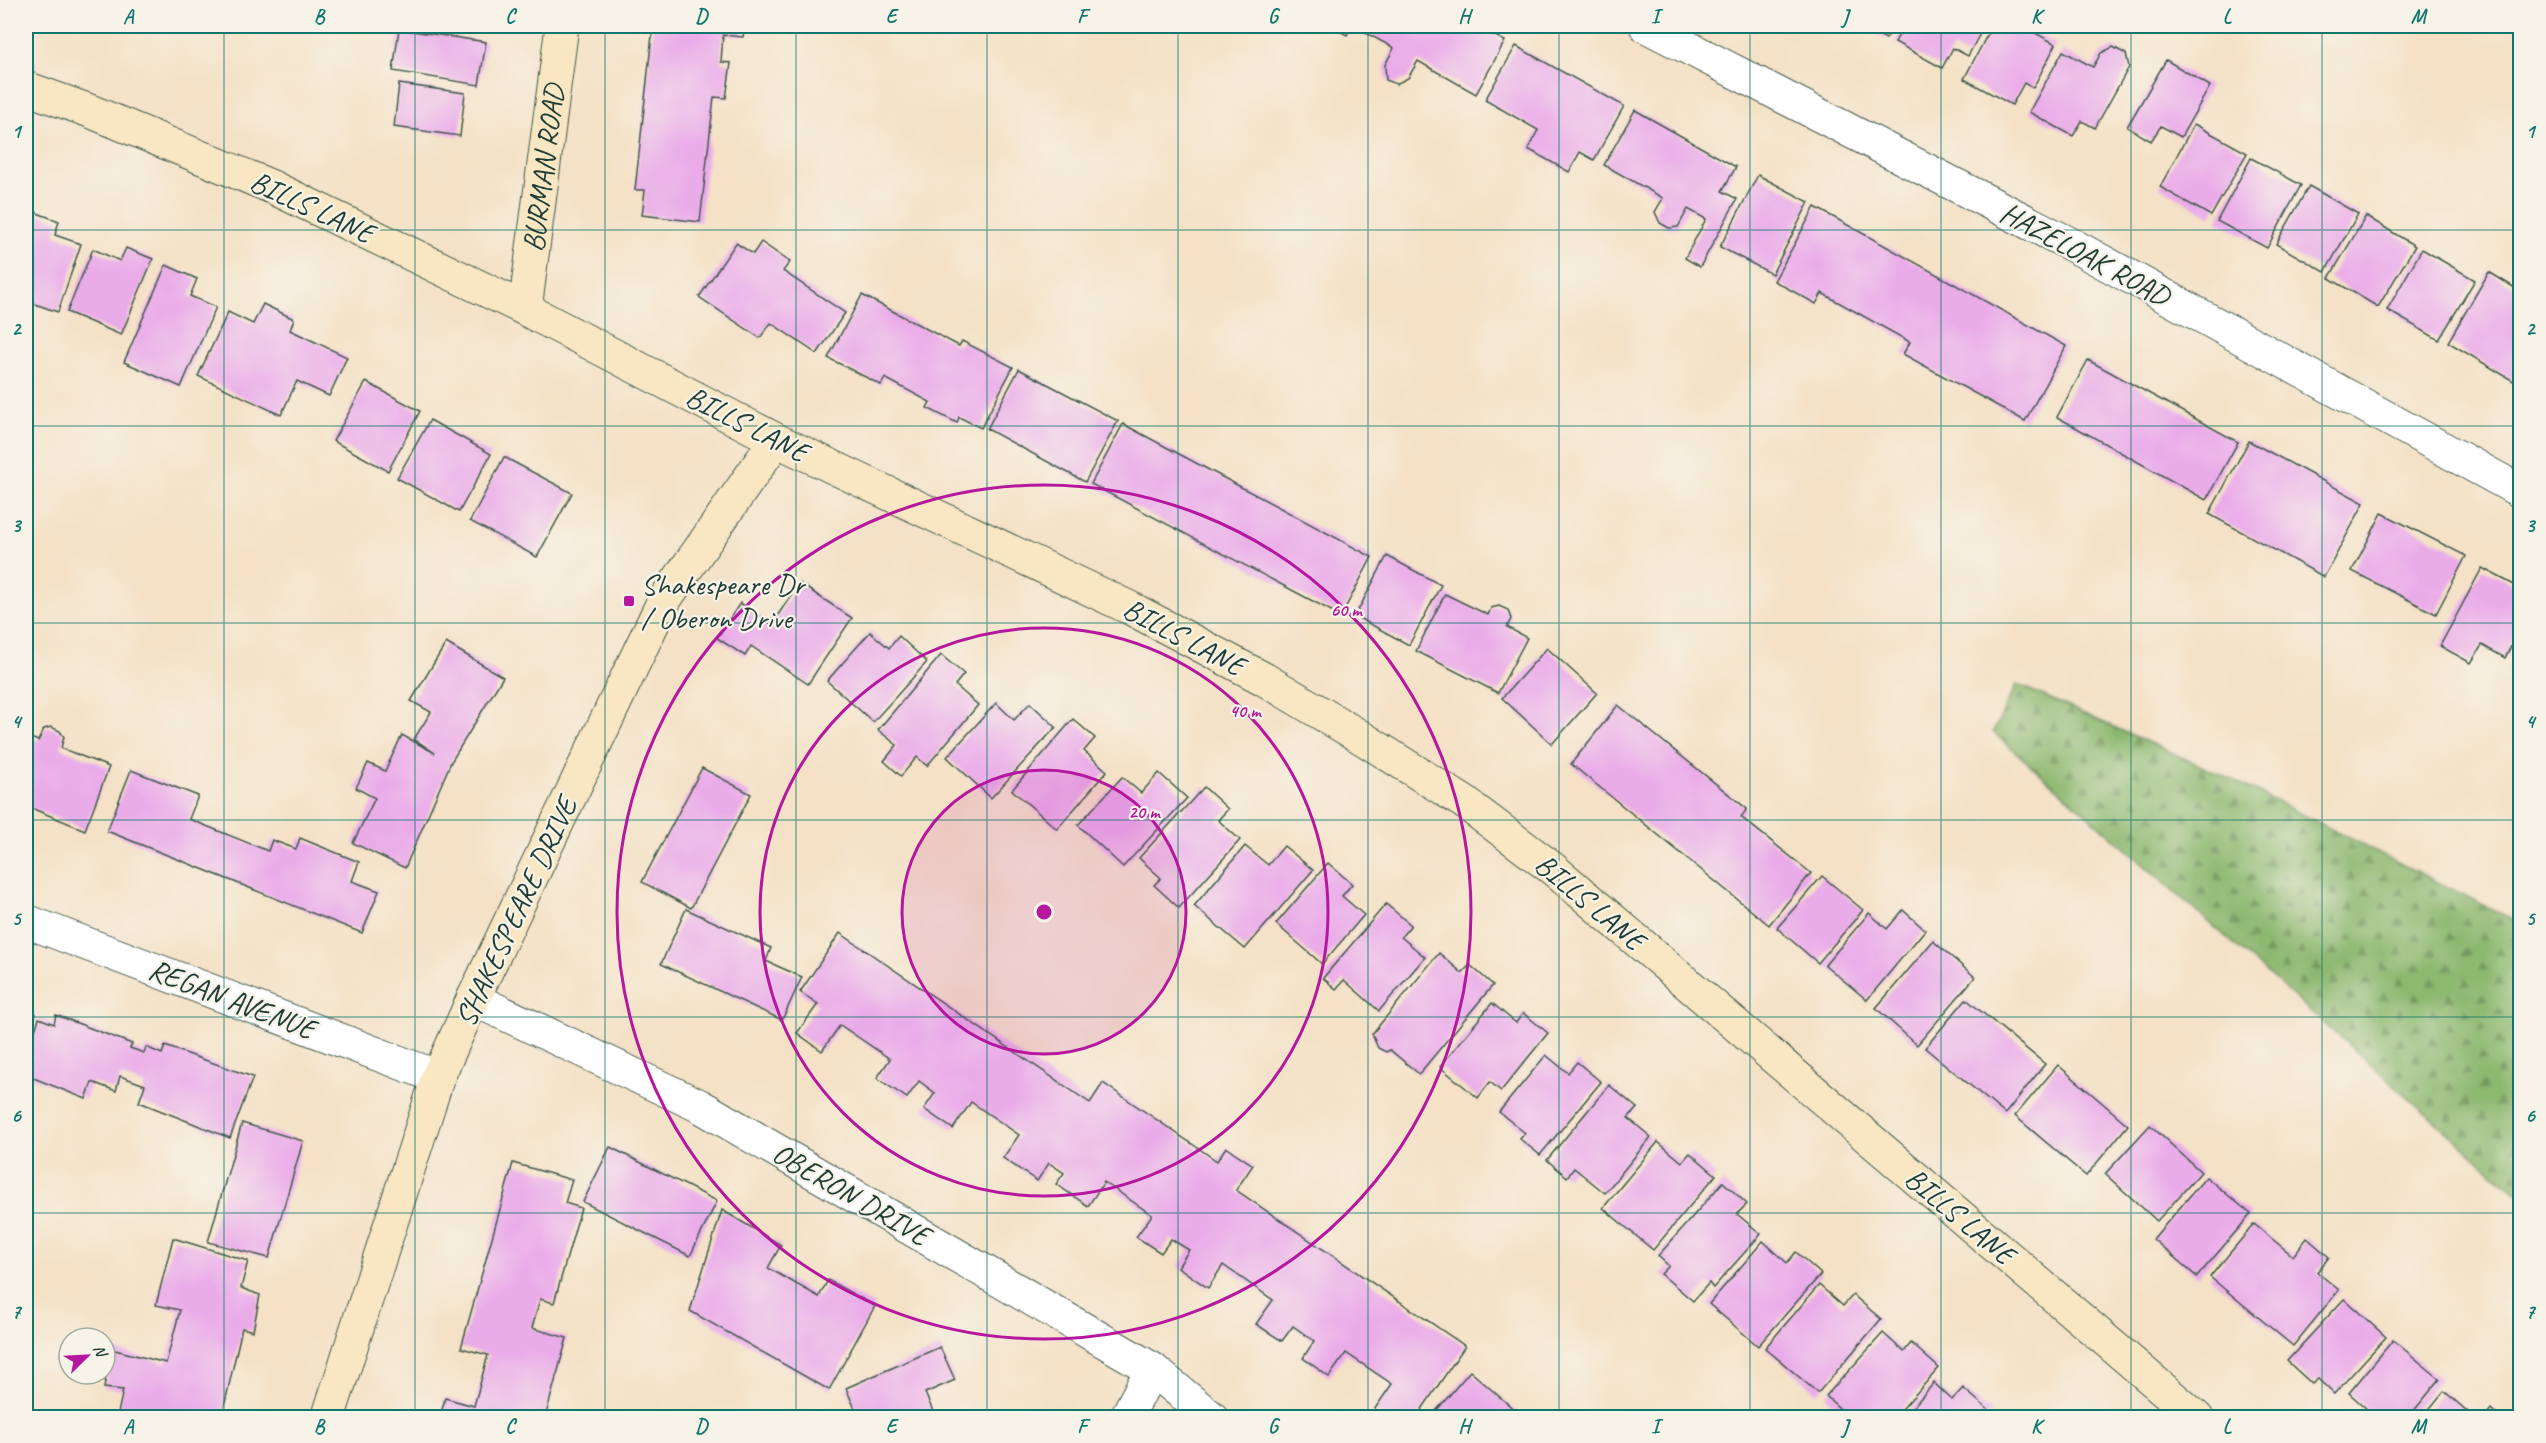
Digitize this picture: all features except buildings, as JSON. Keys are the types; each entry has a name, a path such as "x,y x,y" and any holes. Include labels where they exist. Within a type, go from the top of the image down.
{"street":[{"name":"BURMAN ROAD","path":"525,309 562,26"},
{"name":"HAZELOAK ROAD","path":"1646,26 2084,252 2520,491"},
{"name":"BILLS LANE","path":"26,88 90,111 272,187 525,309 776,440 1132,609 1264,679 1464,802 1553,869 2197,1418"},
{"name":"SHAKESPEARE DRIVE","path":"328,1418 438,1077 473,999 663,602 776,440"},
{"name":"REGAN AVENUE","path":"26,921 438,1077"},
{"name":"OBERON DRIVE","path":"473,999 700,1106 1152,1369 1212,1418"},
{"path":"1126,1418 1152,1369"}],"green space":[{"path":"2017,684 2233,780 2520,923 2520,1196 1993,732"}],"place":[{"name":"Shakespeare Dr / Oberon Drive","path":"629,601"}]}
